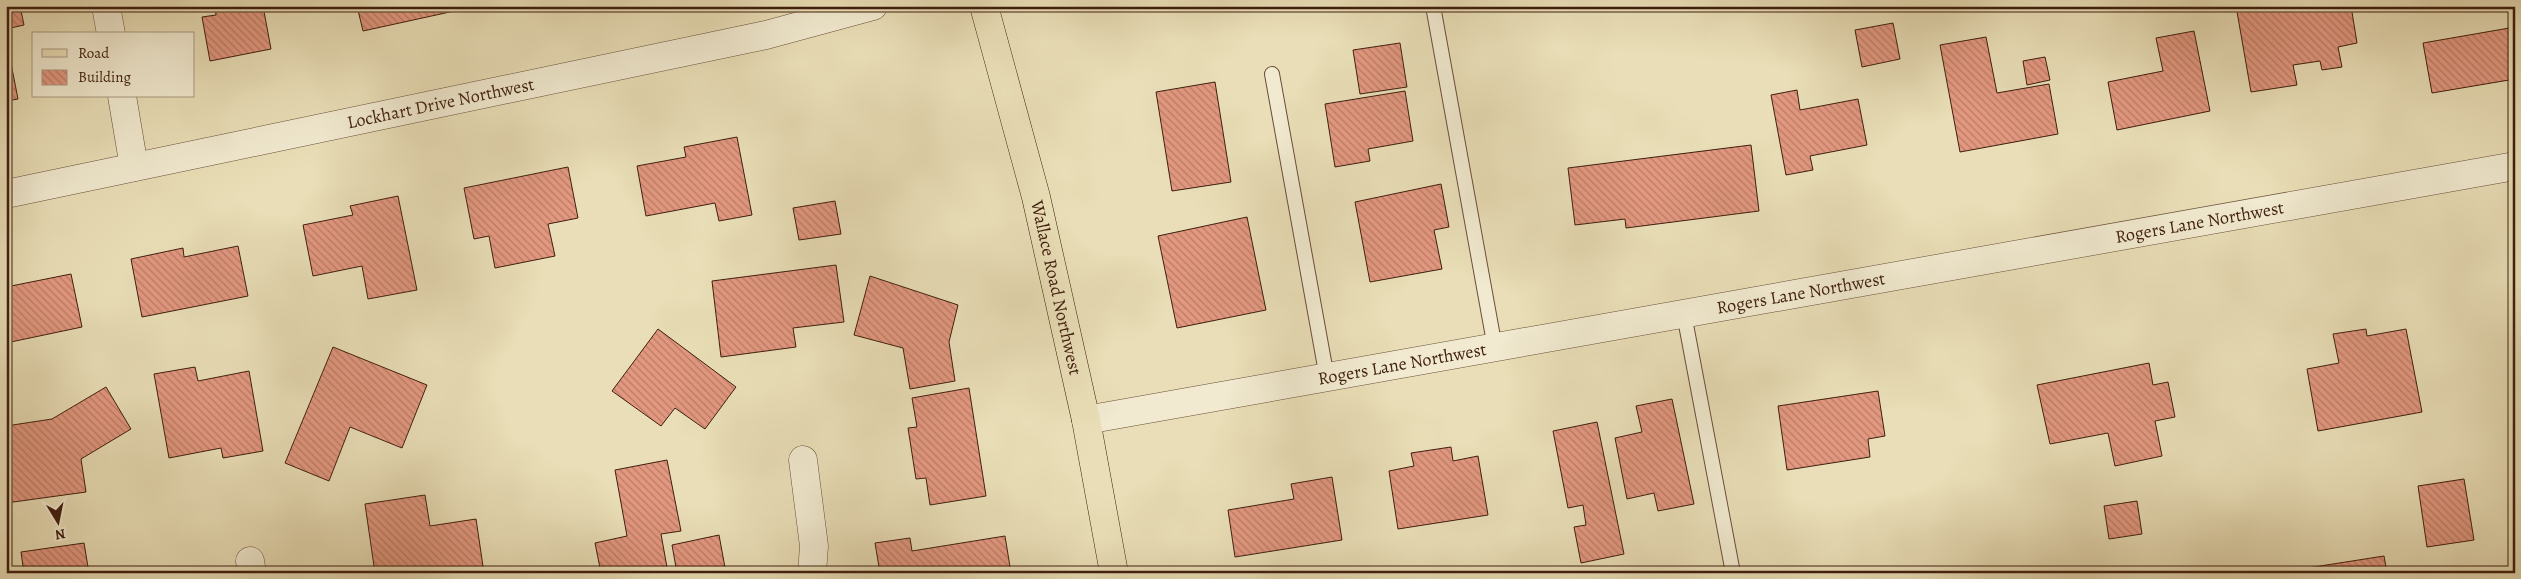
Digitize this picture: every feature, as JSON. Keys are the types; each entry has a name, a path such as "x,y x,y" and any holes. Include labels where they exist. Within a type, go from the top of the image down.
{"main road":[{"name":"Wallace Road Northwest","path":"984,6 1036,197 1086,420 1114,573"}],"street":[{"path":"106,6 111,32"},
{"name":"Lockhart Drive Northwest","path":"6,194 766,35 873,6"},
{"path":"122,98 134,167"},
{"name":"Rogers Lane Northwest","path":"1086,420 2515,166"},
{"path":"803,460 814,546 812,573"}],"lane":[{"path":"1433,6 1494,348"},
{"path":"1272,74 1326,378"},
{"path":"1684,314 1733,573"}],"building":[{"path":"6,6 20,6 24,25 6,29"},
{"path":"215,6 263,6 271,49 210,61 202,17 216,15"},
{"path":"357,6 468,6 468,8 363,31"},
{"path":"2236,6 2351,6 2357,43 2338,47 2342,67 2322,70 2320,61 2293,65 2297,85 2251,92"},
{"path":"1893,23 1900,59 1862,67 1855,30"},
{"path":"2515,27 2515,79 2432,93 2423,43"},
{"path":"2194,31 2210,111 2117,130 2108,82 2163,71 2156,38"},
{"path":"1986,37 1997,93 2049,84 2058,134 1960,152 1940,45"},
{"path":"6,38 18,99 6,101"},
{"path":"1400,43 1407,87 1360,94 1353,50"},
{"path":"2045,57 2050,80 2027,85 2023,61"},
{"path":"1215,82 1231,182 1172,191 1156,92"},
{"path":"1797,90 1800,110 1858,99 1867,145 1810,156 1813,170 1786,175 1771,95"},
{"path":"1405,91 1413,141 1368,149 1370,161 1335,167 1325,104"},
{"path":"737,137 752,215 719,221 715,203 646,216 637,166 686,157 684,147"},
{"path":"1751,145 1759,211 1626,228 1625,219 1575,225 1568,168"},
{"path":"568,167 578,218 548,224 555,256 495,268 489,236 474,239 464,188"},
{"path":"1441,184 1449,227 1434,230 1442,269 1370,282 1355,202"},
{"path":"398,196 417,290 368,299 362,266 313,276 303,225 353,215 350,206"},
{"path":"835,201 841,234 799,240 793,208"},
{"path":"1247,217 1266,310 1177,328 1158,236"},
{"path":"238,246 248,296 142,317 131,259 183,248 184,257"},
{"path":"836,265 844,322 793,328 796,347 721,357 712,281"},
{"path":"71,274 82,327 6,343 6,287"},
{"path":"870,276 958,305 949,342 955,381 910,389 903,348 854,335"},
{"path":"658,329 736,387 705,429 675,408 661,426 612,391"},
{"path":"2366,329 2367,336 2406,329 2422,412 2318,431 2307,369 2339,363 2333,334"},
{"path":"333,347 427,385 402,448 350,427 329,481 285,463"},
{"path":"2149,363 2153,385 2168,382 2175,417 2155,421 2162,456 2115,466 2108,433 2050,444 2037,385"},
{"path":"195,367 198,381 249,371 263,451 223,458 221,448 169,458 154,374"},
{"path":"106,387 131,429 81,459 86,492 6,503 6,426 52,419"},
{"path":"969,388 986,496 930,505 926,478 916,479 908,428 917,427 912,398"},
{"path":"1878,391 1885,436 1868,439 1870,457 1787,470 1778,406"},
{"path":"1672,399 1694,504 1658,511 1654,493 1627,499 1615,438 1642,432 1636,406"},
{"path":"1597,422 1624,554 1581,563 1574,527 1586,525 1583,505 1568,508 1553,431"},
{"path":"1451,447 1453,461 1478,456 1488,515 1398,529 1389,471 1414,466 1411,453"},
{"path":"667,460 681,531 661,534 668,573 601,573 595,543 627,536 615,470"},
{"path":"1332,477 1342,540 1235,557 1228,510 1294,499 1291,484"},
{"path":"2464,479 2474,540 2427,547 2418,486"},
{"path":"425,495 430,526 476,519 484,573 375,573 365,504"},
{"path":"2137,501 2142,534 2109,539 2104,506"},
{"path":"719,535 726,573 677,573 672,545"},
{"path":"1005,536 1011,573 880,573 875,543 910,538 912,551"},
{"path":"84,543 89,573 24,573 21,552"},
{"path":"2384,556 2387,573 2282,573 2282,572"}]}
